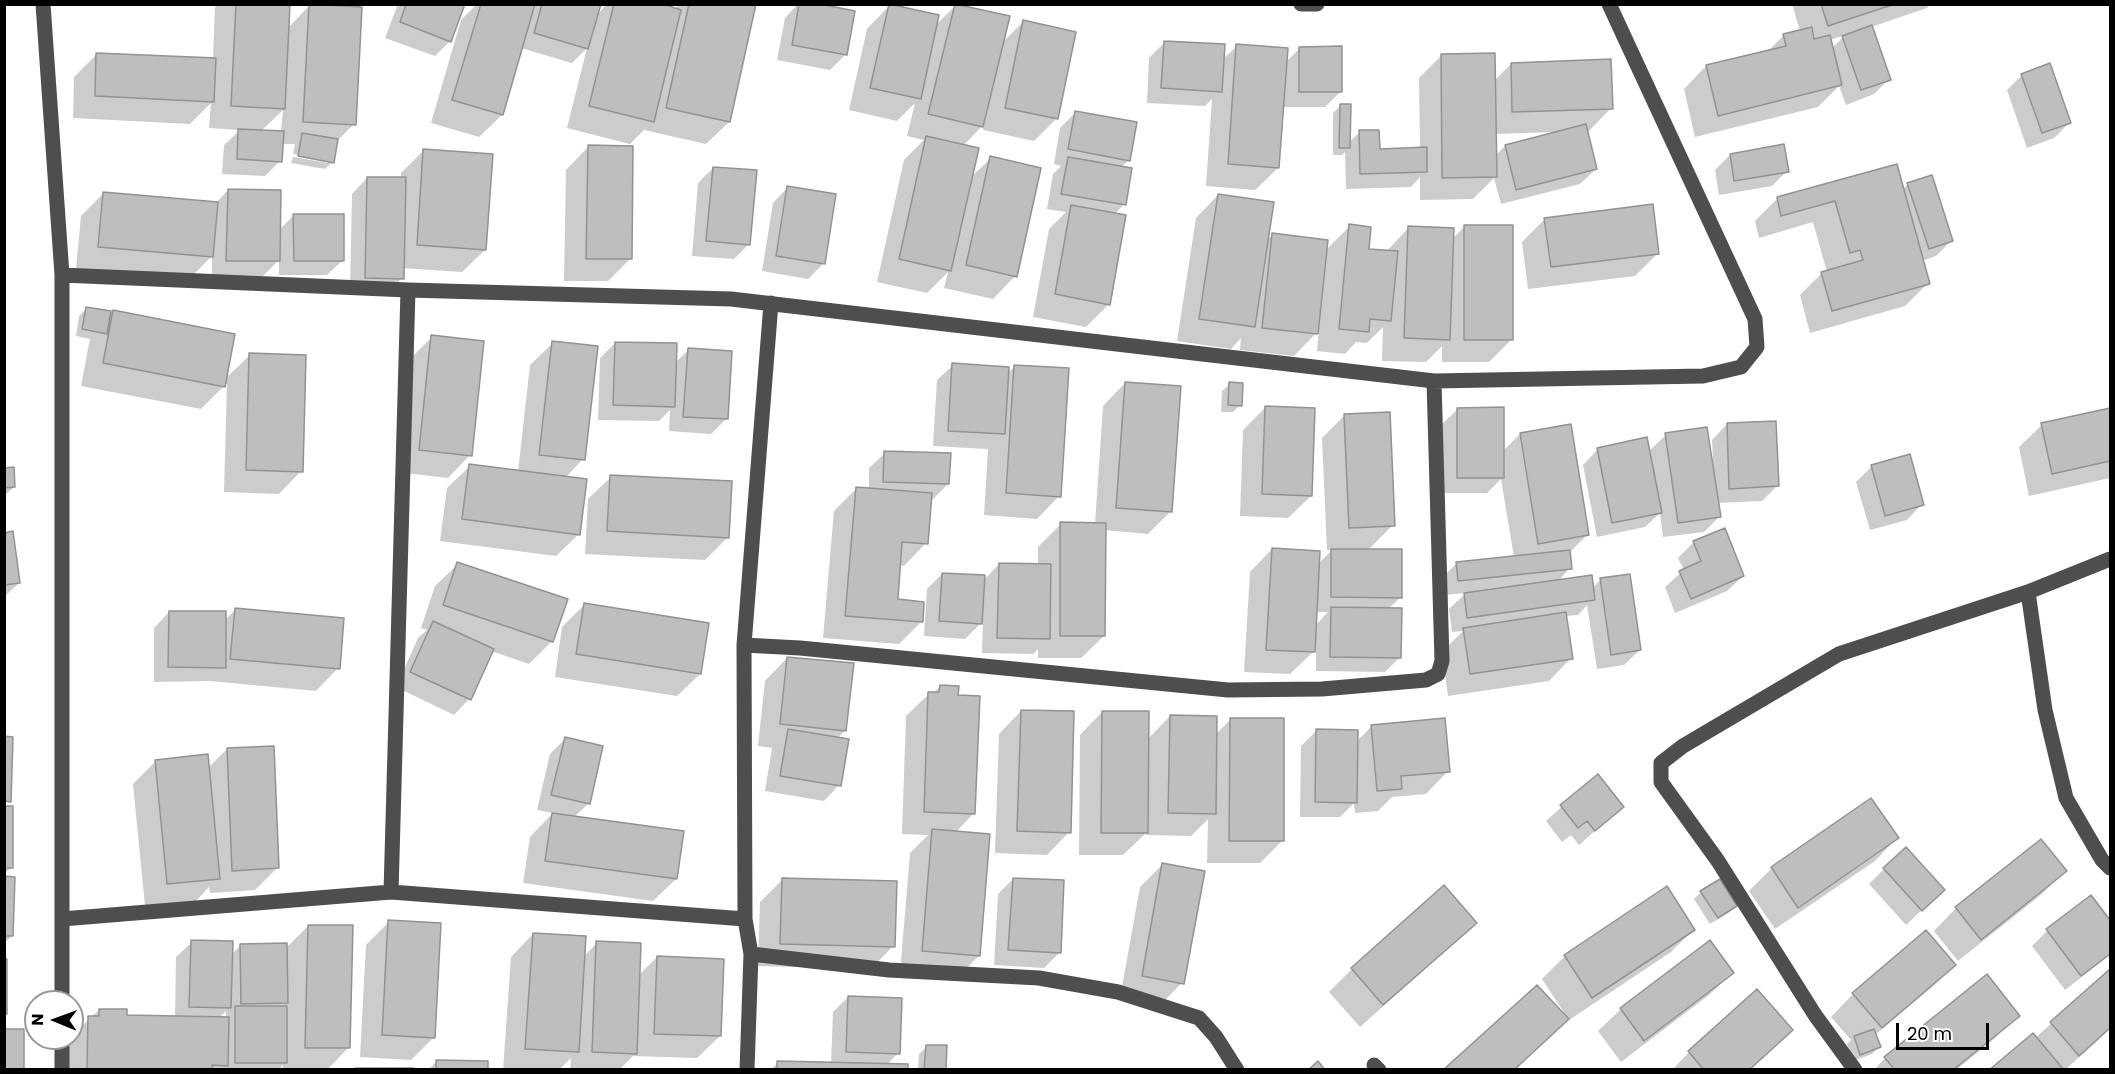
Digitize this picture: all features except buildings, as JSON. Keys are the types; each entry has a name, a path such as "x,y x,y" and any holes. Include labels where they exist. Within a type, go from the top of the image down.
{"street":[{"path":"43,4 62,275 62,990"},
{"path":"1301,4 1317,4"},
{"path":"62,275 408,290 730,298 1434,381 1703,376 1741,367 1756,347 1755,319 1609,4"},
{"path":"390,892 408,290"},
{"path":"747,1070 751,954 745,918 744,645 771,303"},
{"path":"744,645 800,648 1228,690 1322,689 1426,680 1438,674 1442,661 1434,381"},
{"path":"1855,1070 1815,1015 1718,861 1661,782 1661,764 1683,746 1839,654 2028,592 2110,559"},
{"path":"2028,592 2044,710 2066,798 2102,860 2110,867"},
{"path":"62,919 390,892 745,918"},
{"path":"751,954 889,970 1039,978 1118,992 1199,1018 1216,1037 1237,1070"},
{"path":"62,1050 62,1070"}]}
